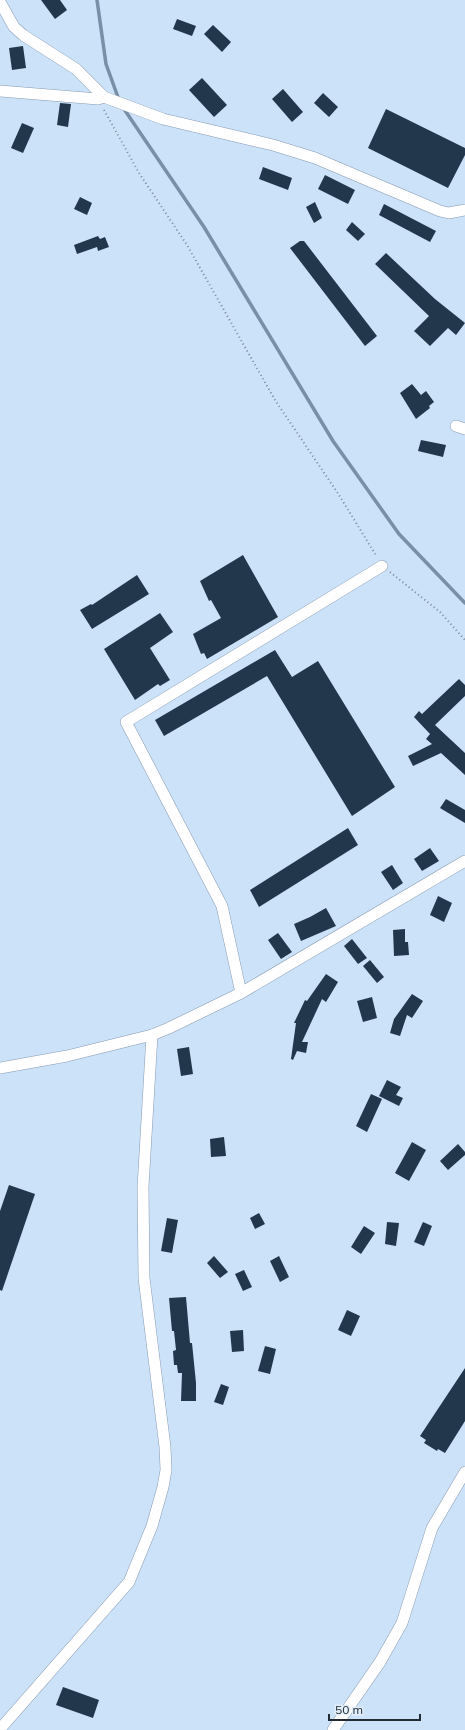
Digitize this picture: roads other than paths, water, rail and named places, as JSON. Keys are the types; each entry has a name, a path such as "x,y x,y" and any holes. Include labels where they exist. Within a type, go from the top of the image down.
{"street":[{"path":"0,2 14,26 23,35 76,69 101,98"},
{"path":"0,91 101,98 163,119 273,145 315,158 440,211 449,212 465,210"},
{"path":"241,992 222,906 126,722 382,566"},
{"path":"0,1068 67,1056 152,1035 241,992 451,871 465,861"},
{"path":"0,1729 130,1582 152,1526 163,1487 166,1470 165,1447 144,1278 143,1187 152,1035"},
{"path":"333,1730 380,1662 402,1623 432,1528 465,1472"}],"waterway":[{"path":"97,0 106,64 119,100"},
{"path":"124,109 204,227 333,441 399,534 465,603"}]}
